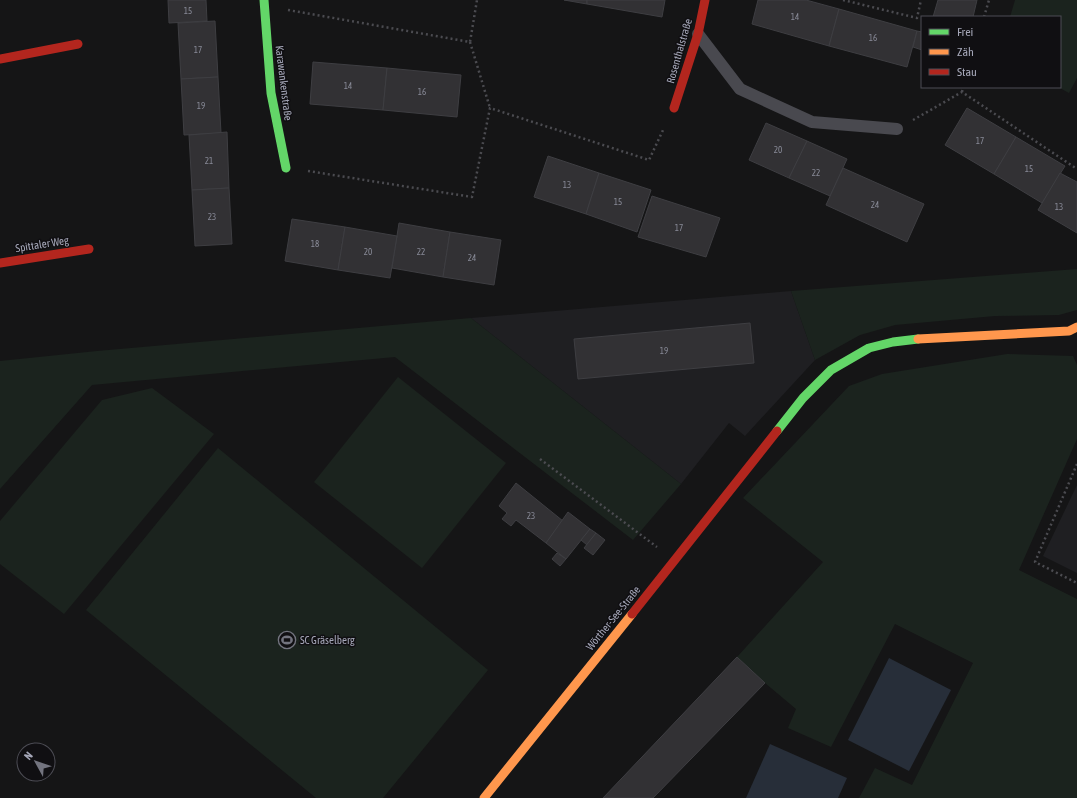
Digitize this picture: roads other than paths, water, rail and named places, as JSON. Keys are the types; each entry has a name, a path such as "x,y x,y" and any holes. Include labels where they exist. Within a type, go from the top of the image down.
{"street":[{"name":"Rosenthalstraße","path":"674,108 698,34 706,0"},
{"name":"Karawankenstraße","path":"264,3 271,93 286,168"},
{"path":"0,59 78,44"},
{"name":"Spittaler Weg","path":"0,263 89,249"},
{"name":"Wörther-See-Straße","path":"484,798 760,452 817,383 831,370 869,348 910,339 1057,332 1069,331 1077,327"}],"lane":[{"path":"698,34 740,89 812,122 897,129"}],"water":[{"path":"889,658 951,690 909,771 848,740"},
{"path":"770,744 847,778 838,798 746,798"}],"place":[{"name":"SC Gräselberg","path":"287,640"}]}
